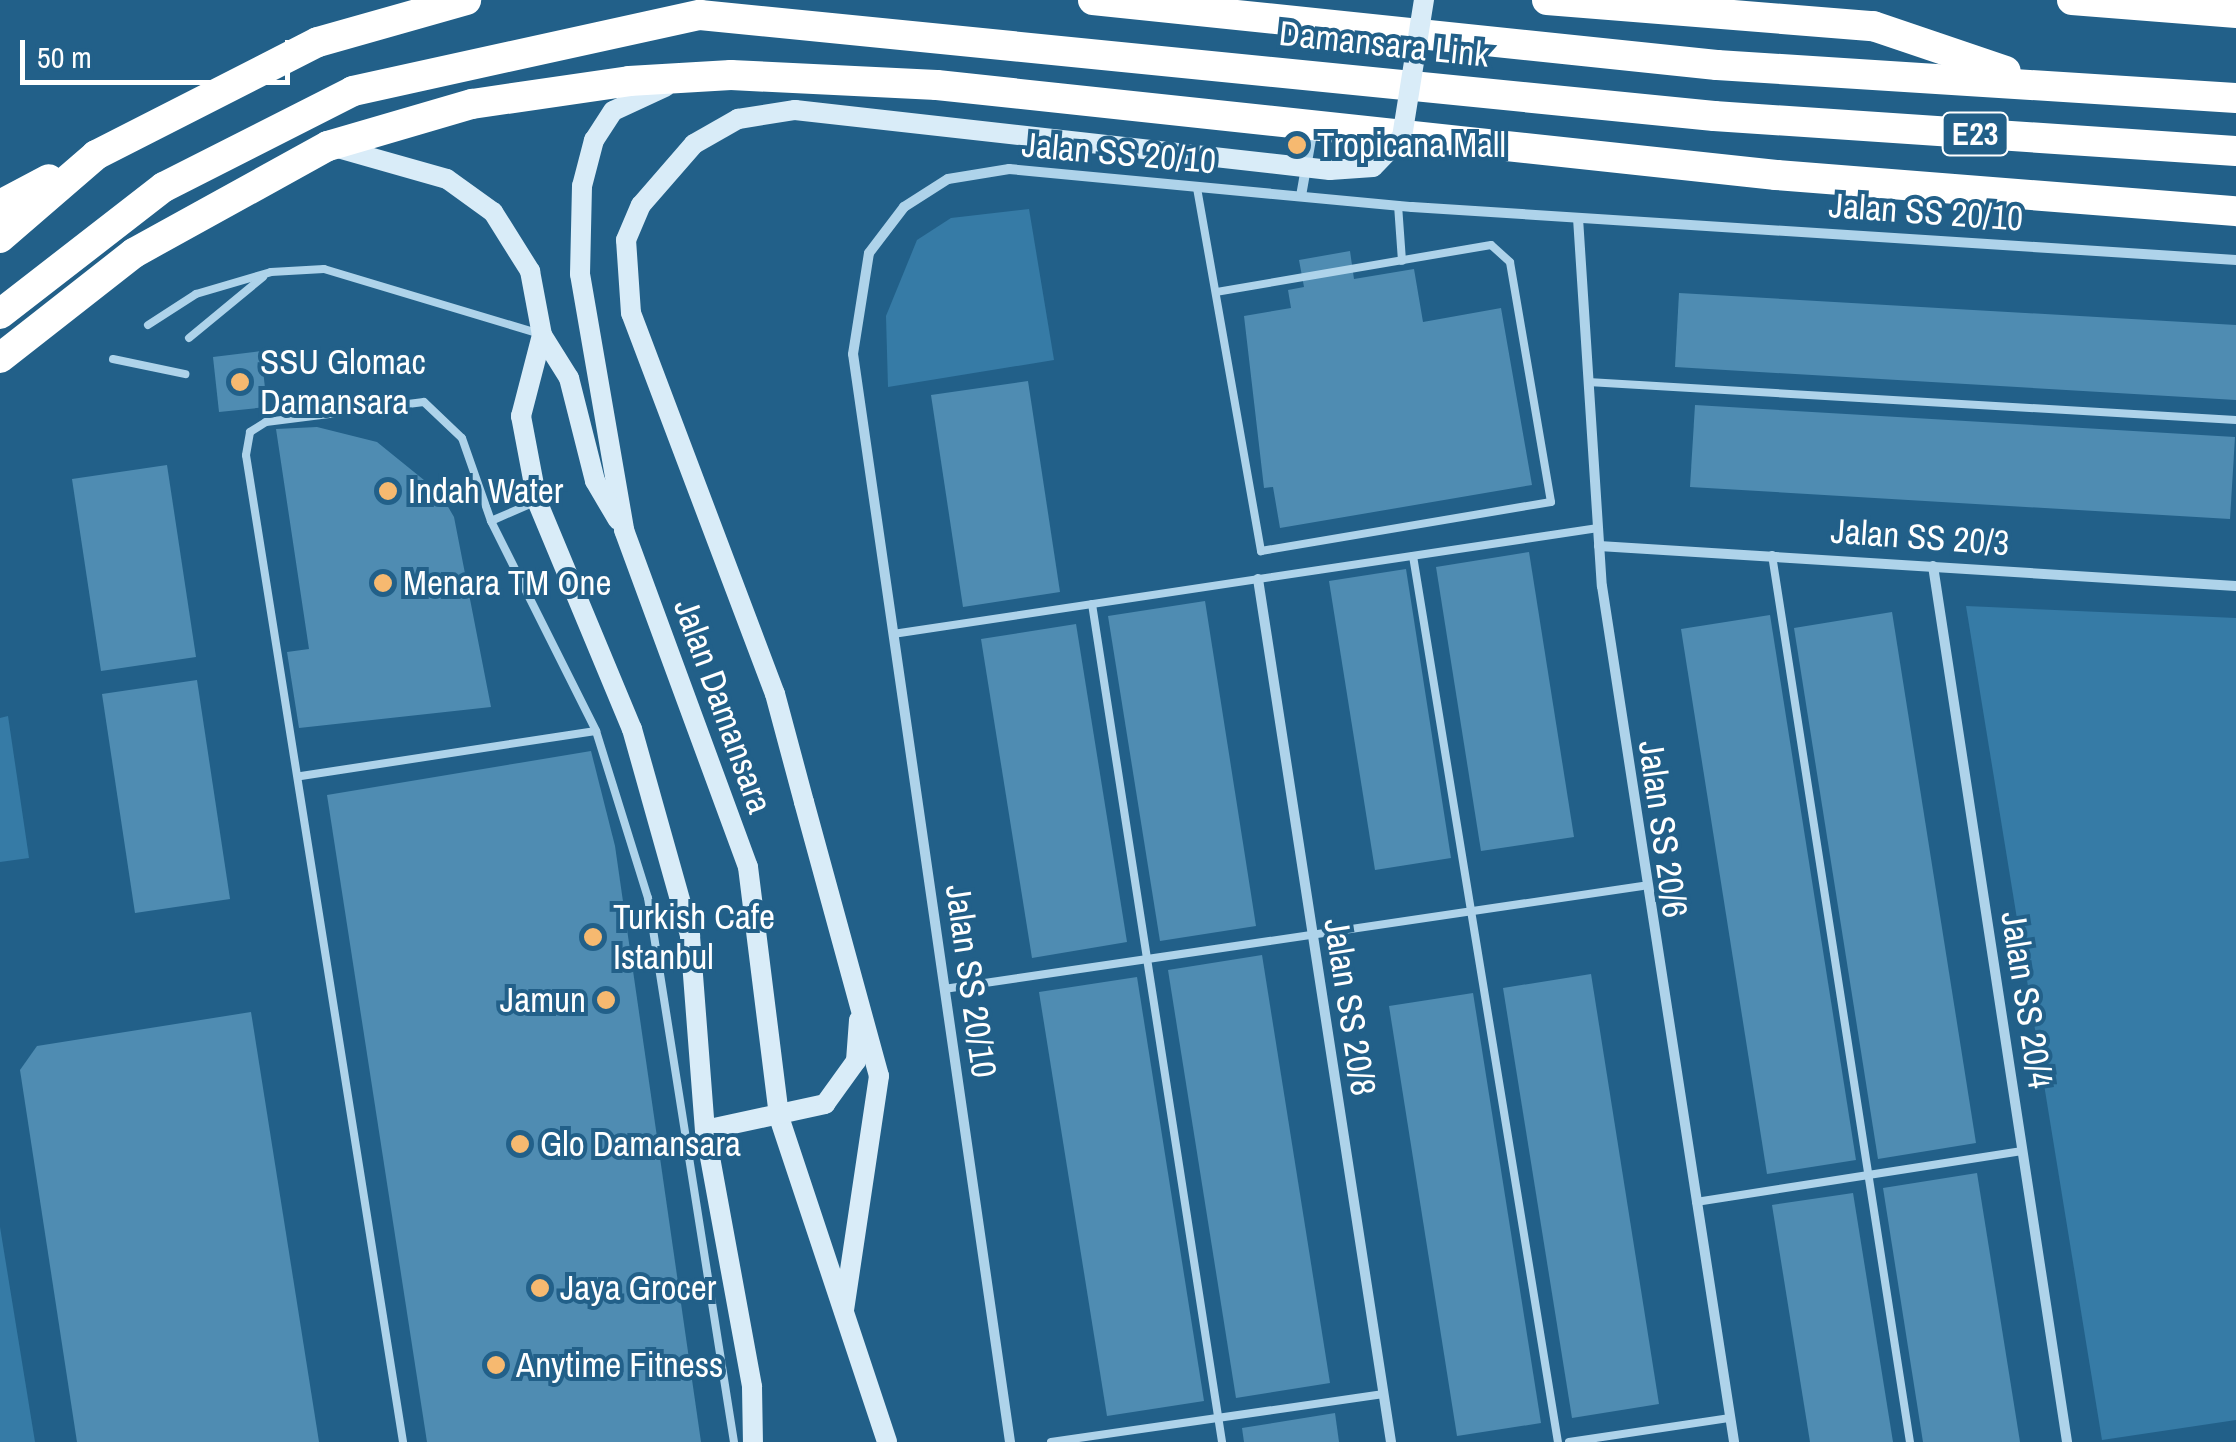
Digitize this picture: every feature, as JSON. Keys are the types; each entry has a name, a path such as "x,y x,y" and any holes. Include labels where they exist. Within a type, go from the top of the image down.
{"highway":[{"path":"0,205 318,42 466,0"},
{"name":"Damansara Link","path":"1093,0 1717,65 2236,98"},
{"path":"1547,0 1873,26 2047,84"},
{"path":"2072,0 2236,14"},
{"name":"Damansara Link","path":"0,314 164,187 353,91 700,15 1714,116 2236,151"},
{"path":"0,358 134,254 328,146 472,104 731,74 1315,121 1776,175 2236,211"},
{"path":"0,238 96,155"}],"main road":[{"path":"843,1314 860,1174 881,1103 860,1002 775,694 631,313 626,240 641,204 694,144 738,119 795,110 1330,170 1373,167 1402,137 1424,0"},
{"name":"Jalan Damansara","path":"731,74 646,91 613,111 582,186 580,274 624,530 748,868 779,1118 884,1436"},
{"path":"328,146 403,161 493,212 530,272 542,335 569,378 595,481 624,530"},
{"path":"542,335 520,416 537,501 632,729 678,886 705,1130 752,1387 768,1442"},
{"path":"705,1130 779,1118 842,1091 856,1061 860,1002"},
{"path":"752,1387 753,1442"}],"street":[{"path":"1301,196 1315,121"},
{"name":"Jalan SS 20/10","path":"1010,1442 853,354 868,254 904,207 948,179 1009,168 1398,205 2236,260"},
{"name":"Jalan SS 20/6","path":"1578,218 1598,528 1642,886 1734,1442"},
{"name":"Jalan SS 20/3","path":"1600,546 2236,586"},
{"name":"Jalan SS 20/4","path":"1933,566 2067,1442"},
{"name":"Jalan SS 20/8","path":"1258,579 1391,1442"}],"lane":[{"path":"1197,188 1261,551 1551,502 1510,262 1491,245 1217,292"},
{"path":"1398,205 1402,260"},
{"path":"148,325 196,294 271,272 324,269 542,335"},
{"path":"189,338 271,272"},
{"path":"114,359 186,374"},
{"path":"1588,382 2236,420"},
{"path":"403,1442 250,432 266,422 424,402 462,438 491,521 596,731 648,898 734,1442"},
{"path":"491,521 537,501"},
{"path":"893,634 1598,528"},
{"path":"1772,555 1910,1442"},
{"path":"1413,556 1467,912 1558,1442"},
{"path":"1092,604 1222,1442"},
{"path":"300,776 596,731"},
{"path":"944,989 1642,886"},
{"path":"1694,1202 2022,1151"},
{"path":"1050,1442 1384,1394"},
{"path":"1569,1442 1730,1418"}],"shaded area":[{"path":"1029,209 1054,360 888,387 886,316 917,240 951,218"},
{"path":"1966,606 2236,618 2236,1420 2102,1440"},
{"path":"8,716 29,858 0,862 0,718"},
{"path":"0,1227 35,1442 0,1442"}],"building":[{"path":"1350,251 1354,279 1414,269 1423,322 1501,308 1532,485 1280,528 1273,487 1264,488 1244,316 1291,308 1288,290 1304,287 1299,260"},
{"path":"1679,293 2236,325 2236,400 1675,367"},
{"name":"SSU Glomac Damansara","path":"261,351 267,407 219,412 213,357"},
{"path":"1028,381 1060,592 963,607 931,395"},
{"path":"1695,405 2235,437 2230,519 1690,487"},
{"name":"Menara TM One","path":"317,427 377,442 440,493 454,517 491,707 299,728 287,652 309,649 276,429"},
{"path":"167,465 196,657 101,671 72,479"},
{"path":"1529,552 1574,837 1481,851 1436,567"},
{"path":"1406,569 1451,858 1375,870 1329,581"},
{"path":"1205,601 1256,926 1160,941 1108,616"},
{"path":"1892,612 1976,1143 1878,1159 1794,628"},
{"path":"1770,615 1856,1160 1767,1174 1681,629"},
{"path":"1076,624 1127,942 1032,958 981,639"},
{"path":"197,680 230,899 135,913 102,694"},
{"name":"Glo Damansara","path":"591,751 615,846 701,1442 427,1442 327,795"},
{"path":"1262,955 1330,1383 1236,1398 1168,970"},
{"path":"1591,974 1659,1404 1572,1418 1503,988"},
{"path":"1137,977 1204,1401 1107,1416 1039,992"},
{"path":"1473,993 1541,1423 1457,1436 1389,1006"},
{"path":"251,1012 319,1442 77,1442 20,1070 37,1046"},
{"path":"1977,1173 2020,1442 1923,1442 1883,1188"},
{"path":"1853,1193 1893,1442 1810,1442 1772,1205"},
{"path":"1335,1413 1339,1442 1244,1442 1242,1428"}],"place":[{"name":"Tropicana Mall","path":"1297,145"},
{"name":"SSU Glomac Damansara","path":"240,382"},
{"name":"Indah Water","path":"388,491"},
{"name":"Menara TM One","path":"383,583"},
{"name":"Turkish Cafe Istanbul","path":"593,937"},
{"name":"Jamun","path":"606,1000"},
{"name":"Glo Damansara","path":"520,1144"},
{"name":"Jaya Grocer","path":"540,1288"},
{"name":"Anytime Fitness","path":"496,1365"}]}
